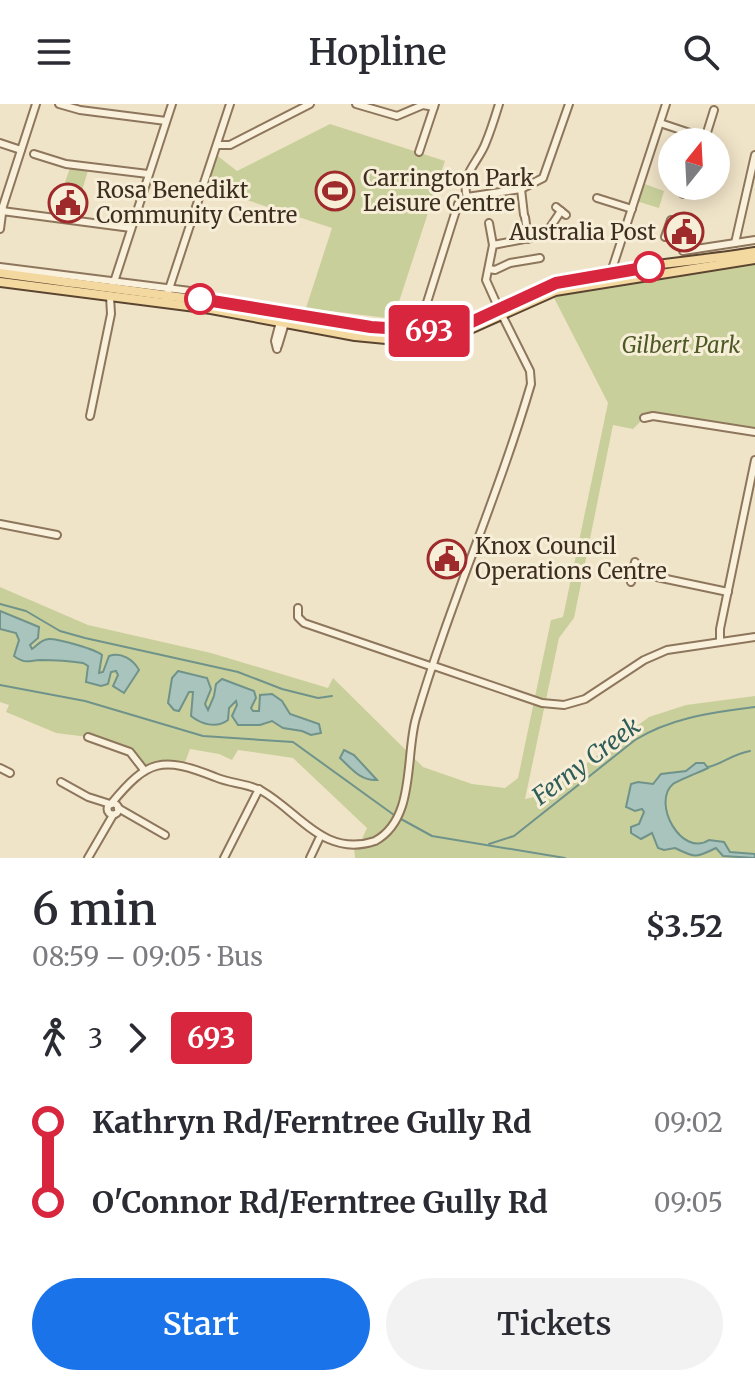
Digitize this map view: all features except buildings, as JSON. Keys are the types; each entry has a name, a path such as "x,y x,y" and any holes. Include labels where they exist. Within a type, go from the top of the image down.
{"main road":[{"path":"0,273 169,294 284,317 355,336 417,342 461,333 552,284 755,252"},
{"path":"683,265 755,259"},
{"path":"0,282 114,297 169,294"},
{"path":"102,287 114,297"},
{"path":"284,317 418,331 456,327 500,312"},
{"path":"417,342 418,331"}],"street":[{"path":"0,229 2,211 36,104"},
{"path":"59,104 166,121"},
{"path":"98,112 101,104"},
{"path":"114,282 172,104"},
{"path":"169,294 230,104"},
{"path":"218,143 229,145 310,104"},
{"path":"356,104 397,116 425,104 434,106 419,152"},
{"path":"467,197 465,182 486,144 499,104"},
{"path":"418,331 458,204 467,197 521,189 546,175 569,104"},
{"path":"614,276 666,104"},
{"path":"708,128 714,110"},
{"path":"660,123 673,128"},
{"path":"0,143 21,150"},
{"path":"34,154 66,164 148,174"},
{"path":"735,243 755,155"},
{"path":"521,189 528,239"},
{"path":"597,198 632,209"},
{"path":"2,211 131,228"},
{"path":"493,245 545,235 561,211"},
{"path":"665,237 671,220"},
{"path":"88,858 124,788 144,770 171,764 184,765 219,779 259,789 319,839 339,847 354,850 375,841 386,833 400,811 416,718 531,387 530,371 487,283 493,245 489,223"},
{"path":"683,251 755,240"},
{"path":"489,269 540,258"},
{"path":"0,267 114,282 169,294 198,292"},
{"path":"90,416 114,297"},
{"path":"395,317 439,323 447,321"},
{"path":"644,418 653,416 755,432"},
{"path":"720,642 728,592 751,499 755,460"},
{"path":"0,524 57,535"},
{"path":"631,582 635,562"},
{"path":"633,572 728,592"},
{"path":"298,608 298,617 304,623 539,703 564,705 588,697 654,655 677,648 755,637"},
{"path":"88,737 130,752 144,770"},
{"path":"0,768 10,773"},
{"path":"61,782 165,835"},
{"path":"224,858 259,789"},
{"path":"310,858 319,839"}],"green space":[{"path":"330,124 445,161 395,314 387,318 306,308 332,228 204,186 214,153 237,171"},
{"path":"71,165 89,167 81,194 63,188"},
{"path":"642,183 658,189 658,200 661,200 659,208 636,201"},
{"name":"Gilbert Park","path":"755,259 755,432 644,418 633,429 613,425 574,618 559,638 525,799 552,789 649,717 686,705 755,696 755,858 355,858 354,847 362,846 367,828 293,758 238,750 232,760 219,754 190,749 184,765 144,770 134,755 88,737 56,733 6,712 9,705 0,702 0,587 88,625 211,653 328,688 333,678 423,767 472,784 505,788 518,778 551,620 563,617 608,403 551,292"}],"water":[{"path":"0,611 39,627 38,638 30,645 32,649 46,639 61,641 102,655 99,673 103,672 109,656 113,655 126,657 139,670 124,693 113,686 118,675 116,671 111,672 108,684 101,686 86,682 88,666 83,663 21,660 14,656 19,640 16,633 0,629"},
{"path":"178,671 207,678 211,689 205,704 208,710 216,684 222,679 254,691 253,711 259,711 260,695 272,694 282,701 290,714 319,724 321,733 311,735 283,728 272,721 260,725 238,725 232,716 236,701 229,708 228,720 223,723 214,725 199,721 191,716 193,692 189,692 179,711 168,703 172,678"},
{"path":"344,750 354,755 377,780 352,770 340,758"},
{"path":"696,763 704,763 708,768 673,784 667,793 668,815 673,826 689,842 724,842 730,852 755,854 755,858 723,856 716,848 696,856 675,848 664,850 658,848 652,833 641,839 631,833 631,827 639,824 644,812 626,807 631,784 653,784 661,774 686,771"}],"waterway":[{"path":"0,604 26,611 60,631 85,638 238,672 282,689 318,698 332,696"},
{"path":"0,685 85,701 203,736 293,742 394,815"},
{"name":"Ferny Creek","path":"489,844 514,836 649,732 693,717 755,707"},
{"path":"708,767 750,751"},
{"path":"401,819 432,836 565,858"}],"bus line":[{"name":"693","path":"200,299 371,327 432,331 465,325 556,283 649,267"}],"place":[{"name":"Carrington Park Leisure Centre","path":"335,191"},
{"name":"Rosa Benedikt Community Centre","path":"68,203"},
{"name":"Australia Post","path":"684,232"},
{"name":"Knox Council Operations Centre","path":"447,559"}]}
